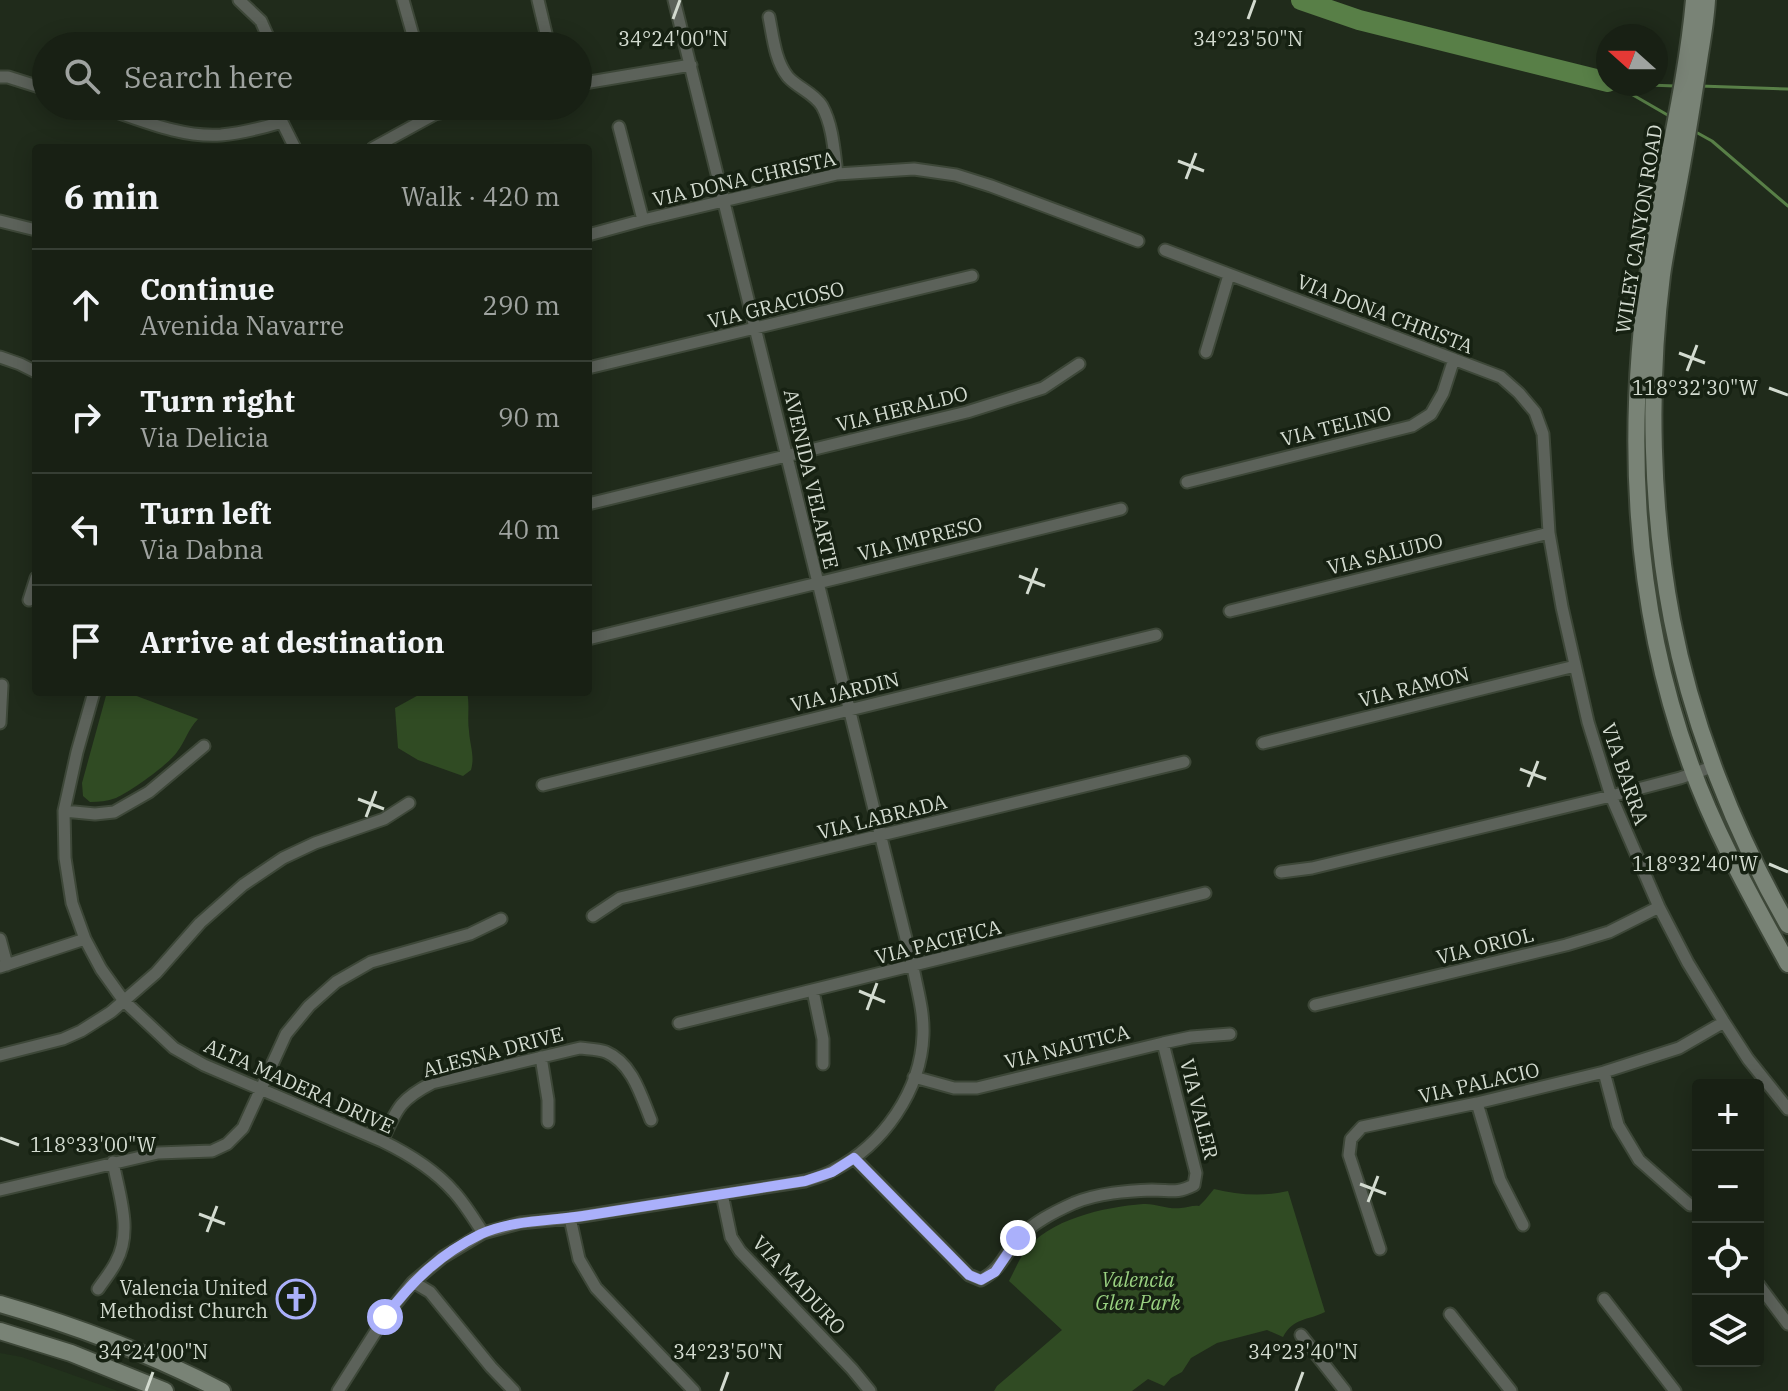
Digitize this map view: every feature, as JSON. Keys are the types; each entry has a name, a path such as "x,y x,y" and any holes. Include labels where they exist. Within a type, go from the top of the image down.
{"main road":[{"name":"WILEY CANYON ROAD","path":"1694,0 1657,265 1654,464 1659,521 1672,620 1702,734 1739,829 1788,925"},
{"name":"WILEY CANYON ROAD","path":"1707,0 1692,113 1641,334 1636,413 1637,499 1649,609 1665,683 1694,773 1739,876 1788,964"},
{"path":"0,1304 107,1338 222,1391"},
{"path":"0,1331 71,1353 165,1391"}],"street":[{"path":"239,0 261,21 266,32"},
{"path":"403,0 412,32"},
{"path":"538,0 546,32"},
{"name":"AVENIDA VELARTE","path":"338,1391 385,1317 413,1282 443,1257 483,1233 520,1223 805,1181 832,1172 881,1135 903,1104 914,1077 923,1036 923,1013 913,967 674,0"},
{"path":"769,17 778,59 789,78 821,105 832,131 837,174"},
{"path":"592,82 691,65"},
{"path":"0,77 32,85"},
{"path":"142,120 170,129 219,135 282,122 293,144"},
{"path":"379,144 418,120"},
{"path":"619,127 643,220"},
{"name":"VIA DONA CHRISTA","path":"592,234 837,174 914,169 956,175 991,186 1138,241"},
{"path":"0,221 32,229"},
{"name":"VIA DONA CHRISTA","path":"1165,250 1501,377 1535,412"},
{"path":"1206,352 1229,275"},
{"name":"VIA GRACIOSO","path":"592,367 972,276"},
{"path":"0,357 32,370"},
{"name":"VIA TELINO","path":"1187,482 1412,426 1431,414 1443,393 1454,359"},
{"name":"VIA HERALDO","path":"592,503 967,412 1043,388 1079,364"},
{"name":"VIA BARRA","path":"1535,412 1543,434 1549,533 1562,607 1588,722 1611,796 1659,907 1688,963 1748,1059 1788,1109"},
{"name":"VIA IMPRESO","path":"592,638 1121,509"},
{"name":"VIA SALUDO","path":"1230,611 1549,533"},
{"path":"29,600 32,591"},
{"name":"VIA JARDIN","path":"543,785 1156,635"},
{"name":"VIA RAMON","path":"1263,743 1575,666"},
{"path":"0,723 2,685"},
{"name":"ALTA MADERA DRIVE","path":"93,696 64,811 65,858 72,903 85,939 101,969 124,1001 174,1048 204,1065 382,1141 434,1171 455,1193 483,1233"},
{"path":"64,811 114,812 149,792 204,746"},
{"name":"VIA LABRADA","path":"593,916 620,898 1184,762"},
{"path":"1281,872 1312,868 1611,796 1715,766"},
{"path":"0,1055 63,1039 81,1031 111,1012 156,973 200,923 243,885 283,858 315,843 384,819 409,803"},
{"name":"VIA PACIFICA","path":"679,1023 1205,893"},
{"name":"VIA ORIOL","path":"1315,1005 1566,945 1609,932 1659,907"},
{"path":"0,1190 113,1162 158,1153 212,1151 227,1144 243,1128 286,1034 309,1006 336,982 371,962 470,934 501,919"},
{"path":"0,939 3,966 85,939"},
{"path":"813,991 823,1039 823,1064"},
{"name":"VIA PALACIO","path":"1380,1249 1349,1155 1351,1139 1362,1127 1604,1072 1679,1048 1724,1022"},
{"name":"VIA NAUTICA","path":"914,1077 954,1088 977,1088 1191,1037 1230,1034"},
{"name":"VIA VALER","path":"854,1158 969,1275 981,1280 995,1272 1018,1238 1046,1217 1077,1202 1108,1194 1154,1190 1180,1192 1194,1185 1196,1173 1163,1043"},
{"name":"ALESNA DRIVE","path":"382,1141 396,1111 410,1094 432,1083 580,1048 604,1051 619,1060 633,1078 651,1120"},
{"path":"541,1057 548,1122"},
{"path":"1604,1072 1618,1125 1639,1160 1690,1205"},
{"path":"1477,1103 1500,1180 1523,1225"},
{"path":"98,1289 117,1261 125,1237 113,1162"},
{"name":"VIA MADURO","path":"722,1194 731,1237 740,1251 870,1391"},
{"path":"570,1218 579,1259 596,1288 694,1391"},
{"path":"413,1282 430,1292 514,1391"},
{"path":"1764,1292 1788,1324"},
{"path":"1604,1299 1675,1391"},
{"path":"1450,1314 1511,1391"},
{"path":"1301,1335 1345,1391"}],"shaded area":[{"path":"0,1353 22,1357 118,1391 0,1391"}],"green space":[{"path":"106,696 137,696 198,719 172,757 140,784 116,798 90,802 83,796 82,783"},
{"path":"417,696 467,696 473,760 471,770 463,776 418,760 398,748 395,708"},
{"name":"Valencia Glen Park","path":"1214,1189 1251,1194 1288,1191 1325,1312 1296,1323 1283,1337 1267,1330 1217,1343 1191,1358 1182,1372 1164,1386 1148,1379 1132,1391 994,1391 1062,1330 1009,1281 1034,1241 1062,1223 1112,1208 1143,1204 1176,1208 1199,1206"}],"waterway":[{"path":"1301,0 1359,20 1596,79"},
{"path":"1668,86 1676,86"},
{"path":"1700,86 1788,89"},
{"path":"1635,96 1671,117"},
{"path":"1694,131 1712,141 1788,206"}],"place":[{"name":"Valencia United Methodist Church","path":"296,1299"}],"route":[{"path":"385,1317 413,1282 443,1257 483,1233 520,1223 805,1181 832,1172 854,1158 969,1275 981,1280 995,1272 1018,1238"}]}
